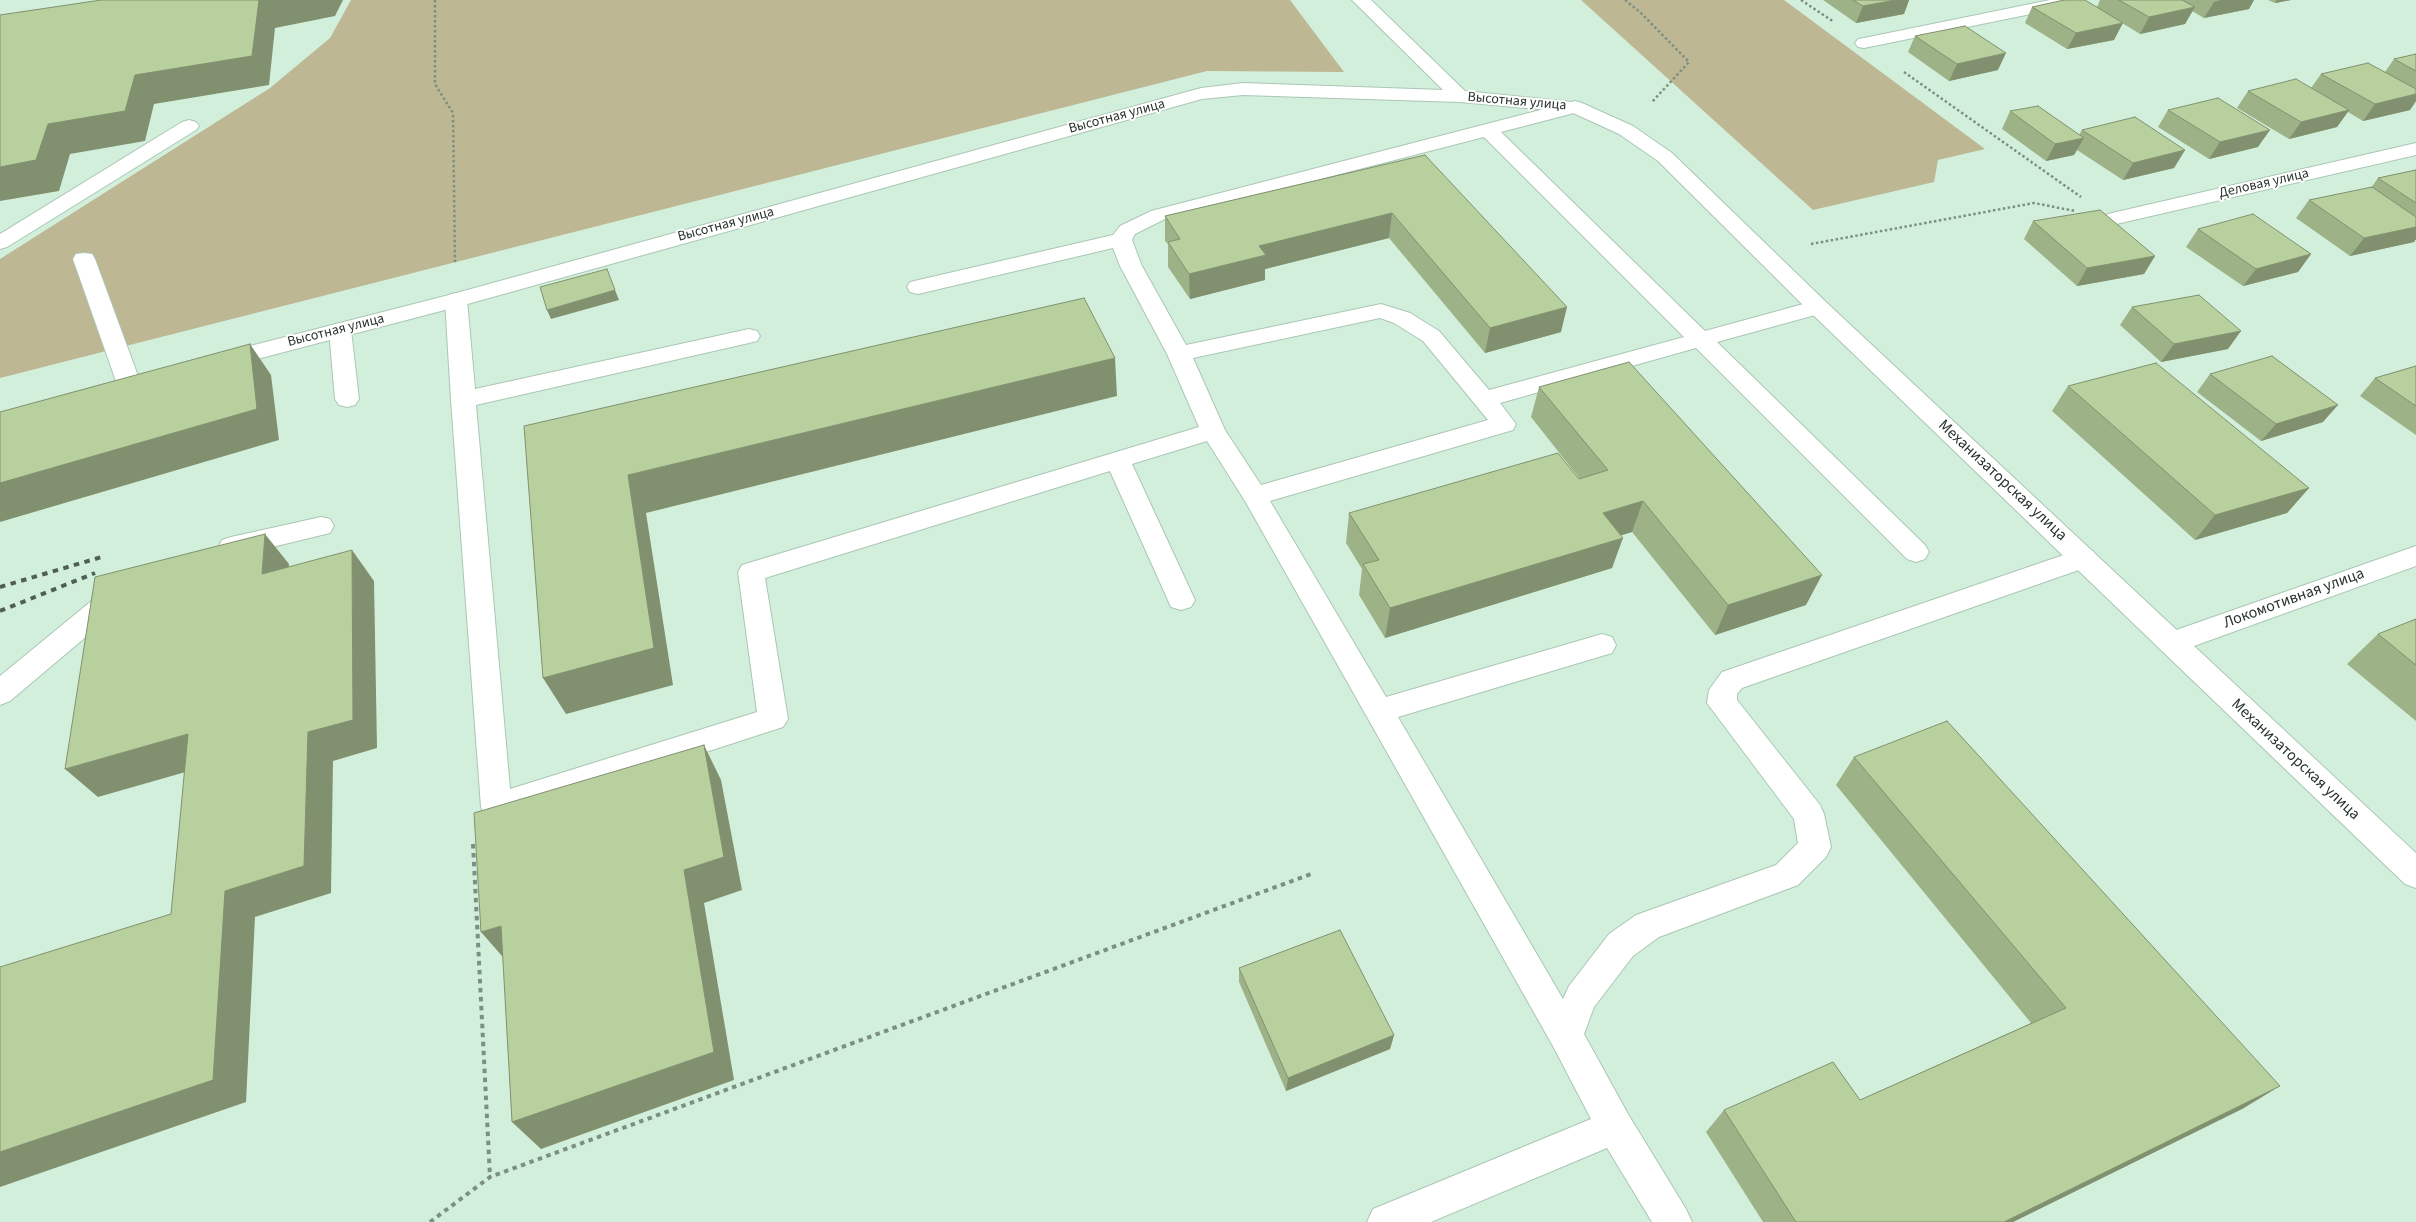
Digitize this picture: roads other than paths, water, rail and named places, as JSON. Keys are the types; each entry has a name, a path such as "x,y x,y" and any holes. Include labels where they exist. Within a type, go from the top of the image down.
{"street":[{"name":"Высотная улица","path":"1361,0 1460,96"},
{"path":"1864,43 2075,0"},
{"name":"Высотная улица","path":"196,367 456,300 1201,94 1244,89 1460,96 1575,107"},
{"path":"918,287 1121,240 1127,230 1158,215 1575,107"},
{"name":"Механизаторская улица","path":"1575,107 1626,130 1665,157 1818,307 2416,874"},
{"path":"0,243 189,126"},
{"path":"1488,130 1703,339 1916,552"},
{"name":"Деловая улица","path":"2112,220 2416,149"},
{"path":"1121,240 1131,266 1179,354 1213,431 1255,496 1566,1036 1615,1127 1673,1222"},
{"path":"84,259 129,384"},
{"path":"456,300 496,807 773,719 751,572 1213,431"},
{"path":"1484,399 1818,307"},
{"path":"1179,354 1364,313 1381,311 1402,318 1431,336 1504,424 1255,496"},
{"path":"340,330 347,399"},
{"path":"463,400 749,336"},
{"path":"1118,460 1181,600"},
{"path":"210,552 321,526"},
{"name":"Локомотивная улица","path":"2172,643 2416,556"},
{"path":"1566,1036 1581,997 1621,945 1648,926 1787,875 1815,847 1809,814 1722,703 1723,690 1732,680 2084,558"},
{"path":"0,692 138,578"},
{"path":"1379,711 1602,645"},
{"path":"1386,1222 1615,1127"}],"railway":[{"path":"0,587 105,556"},
{"path":"0,611 95,573"}]}
